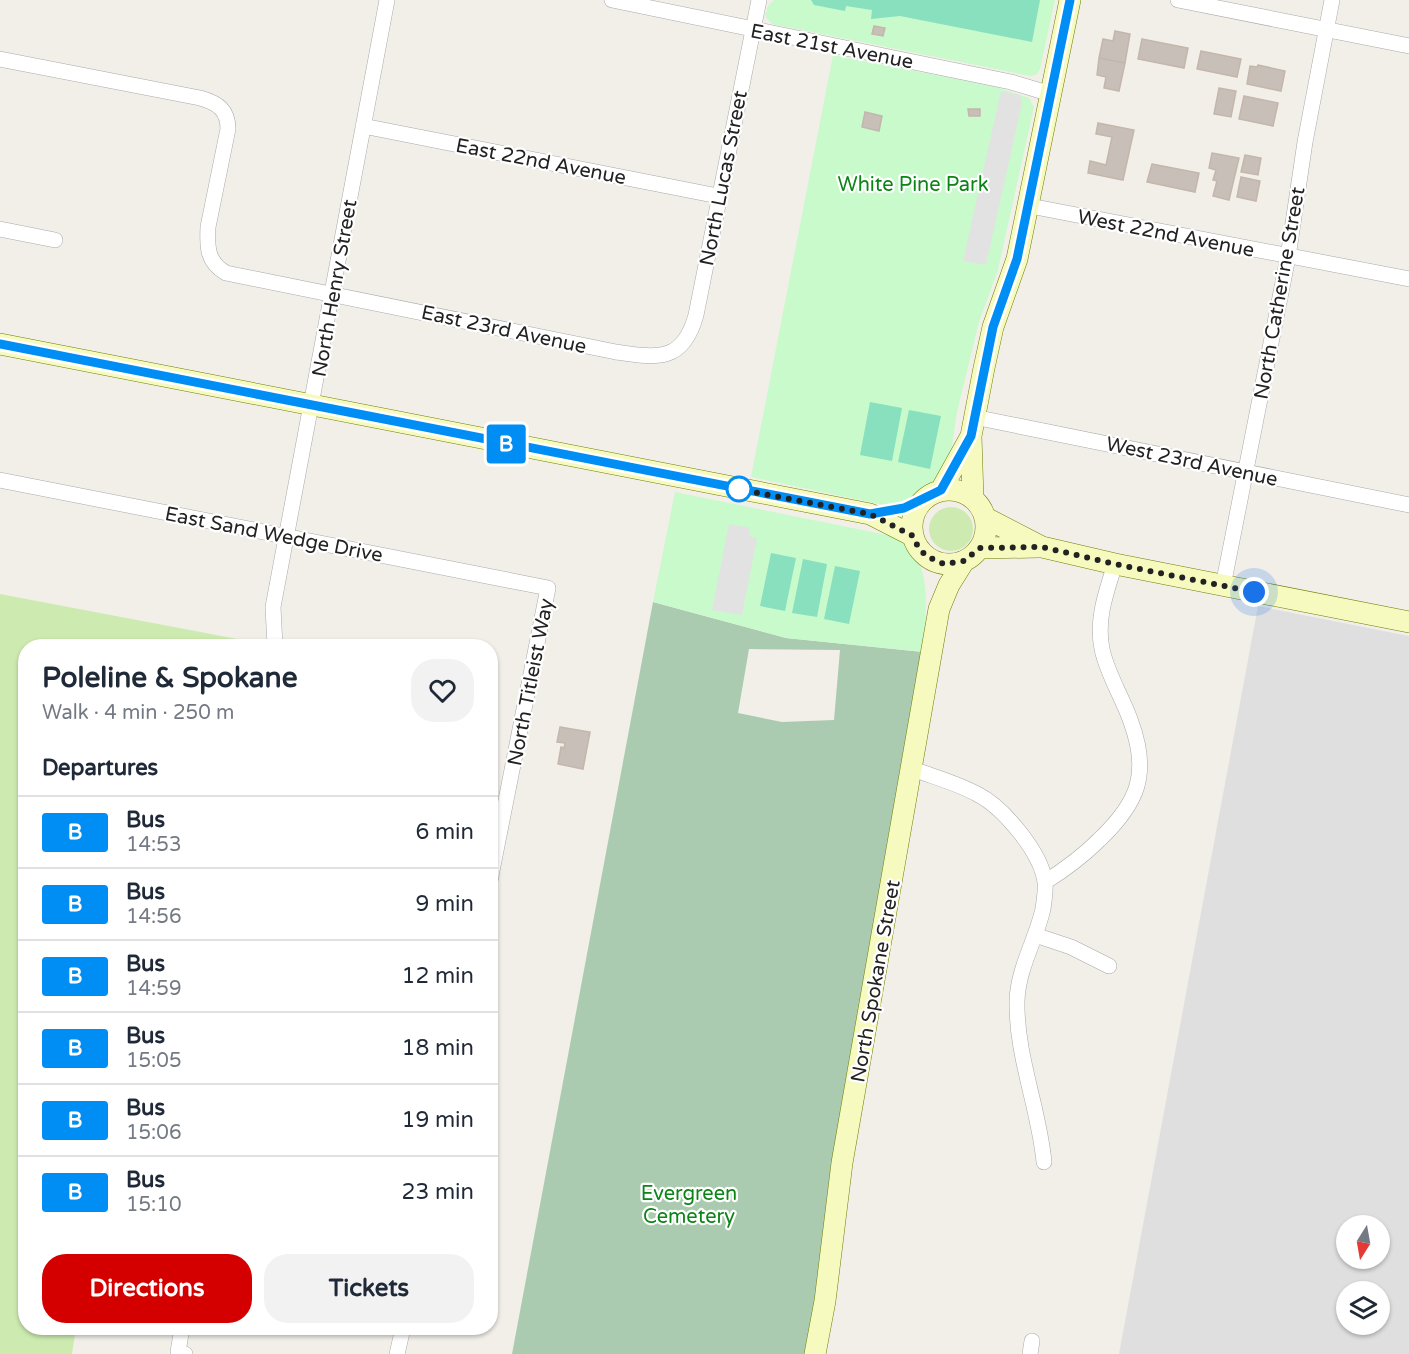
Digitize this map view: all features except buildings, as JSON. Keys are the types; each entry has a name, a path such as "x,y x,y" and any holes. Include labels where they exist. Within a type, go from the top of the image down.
{"main road":[{"path":"973,498 973,426 993,327 1017,259 1030,206 1070,0"},
{"path":"0,344 870,514 888,513 932,495 958,491 973,498 981,507 986,518 987,529 972,555"},
{"path":"973,426 932,495 915,511 912,523 913,536 918,547 926,556 944,564 972,555 1042,547"},
{"path":"870,514 913,536"},
{"path":"986,518 1042,547 1222,586 1409,622"},
{"name":"North Spokane Street","path":"815,1354 825,1301 842,1163 913,769 939,609 949,585 972,555"},
{"name":"North Spokane Street","path":"926,556 935,579 939,609"}],"street":[{"name":"North Henry Street","path":"275,639 273,607 285,536 312,405 387,0"},
{"name":"East 21st Avenue","path":"612,0 1011,82 1051,94"},
{"name":"North Lucas Street","path":"675,351 693,327 759,0"},
{"path":"1178,0 1409,46"},
{"name":"North Catherine Street","path":"1222,586 1288,257 1305,142 1332,0"},
{"name":"East 23rd Avenue","path":"0,59 200,98 220,106 228,120 228,129 208,227 207,243 211,260 226,273 616,352 648,357 662,356 675,351"},
{"name":"East 22nd Avenue","path":"363,126 718,196"},
{"name":"West 22nd Avenue","path":"1030,206 1409,279"},
{"path":"0,229 55,240"},
{"name":"West 23rd Avenue","path":"973,426 1245,472 1409,505"},
{"name":"East Sand Wedge Drive","path":"0,480 548,588"},
{"path":"1045,882 1063,871 1120,820 1138,783 1140,763 1138,745 1105,660 1101,641 1102,606 1115,564"},
{"name":"North Titleist Way","path":"498,841 548,588"},
{"path":"913,769 978,794 995,807 1023,837 1038,862 1045,882 1043,908 1020,976 1017,1003 1021,1051 1044,1162"},
{"path":"1035,935 1071,947 1109,966"},
{"path":"182,1335 182,1353"},
{"path":"397,1354 401,1335"}],"shaded area":[{"path":"1001,91 1020,95 1022,103 986,265 963,261"},
{"path":"729,524 750,528 749,536 757,538 742,615 712,610"},
{"path":"1258,606 1409,636 1409,1354 1119,1354"}],"green space":[{"path":"774,0 1055,0 1040,69 1036,75 1030,76 772,24 765,16 768,6"},
{"path":"811,0 1040,0 1032,42 900,16 871,19 872,10 846,6 845,11 814,5"},
{"name":"White Pine Park","path":"833,55 997,87 1029,98 1034,107 998,270 979,322 957,412 951,452 933,487 909,501 884,505 751,477"},
{"path":"870,402 902,408 892,461 860,455"},
{"path":"909,410 941,416 930,469 898,462"},
{"path":"675,492 892,536 906,545 916,557 925,586 923,652 786,638 653,602"},
{"path":"951,507 966,514 973,529 966,544 951,551 936,544 929,529 936,514"},
{"path":"771,553 796,558 785,611 760,606"},
{"path":"803,559 827,564 817,617 792,613"},
{"path":"835,566 860,571 849,624 824,619"},
{"path":"0,594 237,639 18,639 18,1335 75,1335 72,1354 0,1354"},
{"name":"Evergreen Cemetery","path":"653,602 786,638 923,652 815,1354 512,1354","holes":["749,649 840,650 834,720 782,722 738,713"]}],"bus line":[{"name":"B","path":"0,344 870,514 888,513 904,508 941,490 971,436 993,327 1017,259 1030,206 1070,0"}],"route":[{"path":"739,489 732,488 870,514 913,536 918,547 926,556 934,562 944,564 964,561 980,548 1042,547 1254,592"}]}
